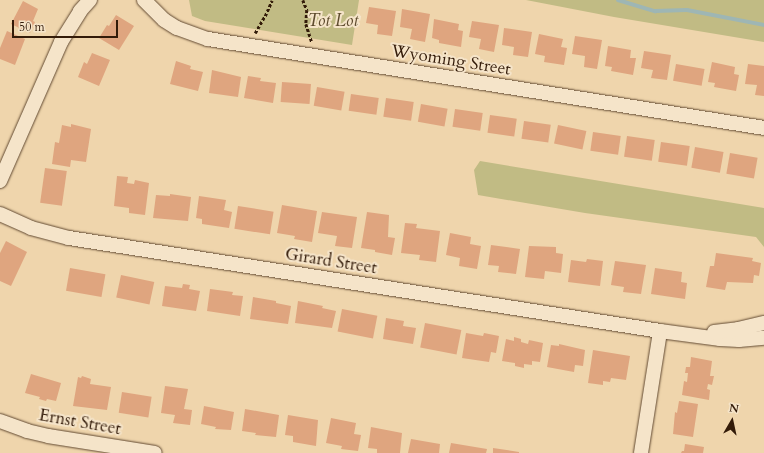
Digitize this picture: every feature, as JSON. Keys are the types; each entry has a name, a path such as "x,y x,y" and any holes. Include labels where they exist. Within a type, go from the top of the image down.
{"street":[{"path":"0,181 61,42 80,11 90,0"},
{"name":"Wyoming Street","path":"144,0 164,20 177,28 208,39 764,128"},
{"name":"Girard Street","path":"0,214 31,228 69,238 660,331 720,339 739,340 764,338"},
{"name":"Girard Street","path":"660,331 707,333 738,329 764,323"},
{"path":"641,453 660,331"},
{"name":"Ernst Street","path":"0,421 26,431 48,436 155,453"}],"path":[{"path":"254,33 272,0"},
{"path":"303,0 307,10 306,24 313,42"}],"green space":[{"name":"Tot Lot","path":"189,0 359,0 352,45 205,21 192,16"},
{"path":"526,0 764,0 764,42 614,17"},
{"path":"480,161 764,208 764,247 756,237 585,213 478,195 474,170"}],"building":[{"path":"23,1 38,9 33,21 35,22 30,33 11,24"},
{"path":"369,7 396,11 392,36 377,34 378,25 366,23"},
{"path":"402,9 430,14 425,42 410,39 412,29 400,27"},
{"path":"116,15 134,26 119,50 99,38 107,25 109,26"},
{"path":"434,19 459,24 458,30 463,31 461,47 439,43 439,40 432,38"},
{"path":"472,21 499,25 494,52 479,49 481,39 469,37"},
{"path":"504,28 532,32 528,57 513,55 514,47 502,45"},
{"path":"7,31 25,39 15,65 0,59 0,48"},
{"path":"539,34 563,39 561,47 567,48 564,65 544,62 545,56 535,54"},
{"path":"575,36 602,40 597,69 584,67 585,56 572,54"},
{"path":"608,46 631,50 630,58 636,58 633,75 611,71 612,67 605,66"},
{"path":"644,51 671,55 667,80 651,78 653,70 641,68"},
{"path":"92,53 110,60 99,86 78,77 84,62 87,64"},
{"path":"176,61 191,66 190,69 203,72 198,91 170,84"},
{"path":"712,62 735,67 734,74 739,75 736,91 714,87 715,83 708,82"},
{"path":"676,64 705,69 702,86 673,81"},
{"path":"748,64 764,66 764,96 755,95 757,85 745,84"},
{"path":"212,70 241,77 238,97 209,93"},
{"path":"248,76 261,78 260,81 276,83 273,103 244,98"},
{"path":"282,82 311,84 310,104 281,102"},
{"path":"317,87 345,92 341,111 314,106"},
{"path":"351,94 379,98 376,115 349,111"},
{"path":"386,98 414,102 411,121 383,117"},
{"path":"421,104 448,109 444,126 418,122"},
{"path":"455,109 483,113 480,131 452,127"},
{"path":"490,115 517,119 514,137 487,133"},
{"path":"524,121 551,125 548,143 521,139"},
{"path":"71,124 91,129 86,162 71,160 70,167 52,164 55,142 59,143 62,125 71,127"},
{"path":"558,125 586,131 582,150 554,144"},
{"path":"593,132 621,136 618,155 590,151"},
{"path":"627,136 655,140 652,161 624,157"},
{"path":"661,142 690,146 687,166 658,162"},
{"path":"695,147 724,152 720,173 691,168"},
{"path":"730,153 758,158 754,179 726,174"},
{"path":"45,168 67,171 62,206 40,203"},
{"path":"117,176 128,177 127,183 134,184 135,180 149,183 145,215 129,213 129,208 114,206"},
{"path":"170,194 191,197 188,221 153,218 156,195 170,196"},
{"path":"199,196 226,200 224,210 232,212 229,228 202,224 202,219 196,218"},
{"path":"282,205 317,211 312,242 294,239 295,236 277,233"},
{"path":"238,206 274,212 270,234 234,229"},
{"path":"322,212 357,217 352,248 335,246 337,236 318,233"},
{"path":"367,212 389,215 388,237 395,238 392,255 361,248"},
{"path":"405,223 417,224 416,228 440,231 436,262 419,260 420,255 401,253"},
{"path":"450,233 471,237 470,244 481,246 477,269 459,266 460,258 446,255"},
{"path":"6,241 27,252 11,286 0,281 0,253"},
{"path":"491,245 520,249 516,274 498,272 499,266 488,265"},
{"path":"529,246 556,247 556,253 563,254 561,273 545,271 544,279 525,277"},
{"path":"716,253 753,258 752,261 761,263 759,276 754,275 753,283 727,282 725,290 706,287 710,266 714,266"},
{"path":"587,259 603,261 600,286 568,282 571,260 586,262"},
{"path":"615,261 646,265 641,294 623,292 624,287 611,285"},
{"path":"70,268 105,274 101,297 66,291"},
{"path":"655,268 682,272 681,282 687,283 685,299 651,294"},
{"path":"121,275 154,282 149,305 116,297"},
{"path":"183,284 190,285 189,289 200,291 196,311 162,306 165,286 182,288"},
{"path":"210,289 233,292 232,295 243,296 240,316 207,311"},
{"path":"253,297 276,301 276,303 291,306 288,324 250,319"},
{"path":"298,301 323,306 322,308 336,311 332,328 295,323"},
{"path":"342,309 377,316 373,338 338,332"},
{"path":"386,318 404,321 403,326 416,328 413,344 383,339"},
{"path":"425,323 461,330 457,355 420,348"},
{"path":"466,333 483,336 484,333 499,336 496,353 491,352 489,362 462,358"},
{"path":"514,337 521,339 521,342 528,344 529,340 543,343 540,362 532,361 532,365 524,364 524,368 515,366 515,363 502,361 506,339 514,341"},
{"path":"559,344 585,350 583,366 575,365 574,372 547,367 551,345 559,346"},
{"path":"593,350 630,356 626,380 611,378 610,382 603,381 603,385 588,383"},
{"path":"691,357 712,361 710,376 714,376 712,385 708,384 707,389 710,390 709,400 682,395 684,381 687,382 688,373 685,373 686,367 690,367"},
{"path":"31,374 61,383 56,401 47,399 46,401 39,399 40,397 25,393"},
{"path":"82,376 91,379 90,384 111,387 107,410 73,406 78,377 81,378"},
{"path":"165,386 188,389 184,409 192,410 190,425 173,423 175,415 161,413"},
{"path":"122,392 152,397 148,417 119,413"},
{"path":"679,401 698,404 693,437 673,434 675,412 677,413"},
{"path":"204,406 234,412 231,430 215,429 216,427 201,424"},
{"path":"245,409 279,415 276,437 255,435 256,433 242,431"},
{"path":"288,415 318,420 316,446 293,442 293,436 285,435"},
{"path":"331,418 356,423 354,434 361,435 358,451 341,449 342,446 326,443"},
{"path":"371,427 402,433 400,453 377,453 377,449 368,448"},
{"path":"411,439 440,444 439,453 408,453"},
{"path":"451,443 487,449 486,453 449,453"},
{"path":"685,444 704,447 703,453 681,453 684,451"},
{"path":"493,448 519,452 519,453 493,453"}],"waterway":[{"path":"618,0 655,11 687,10 764,25"}]}
